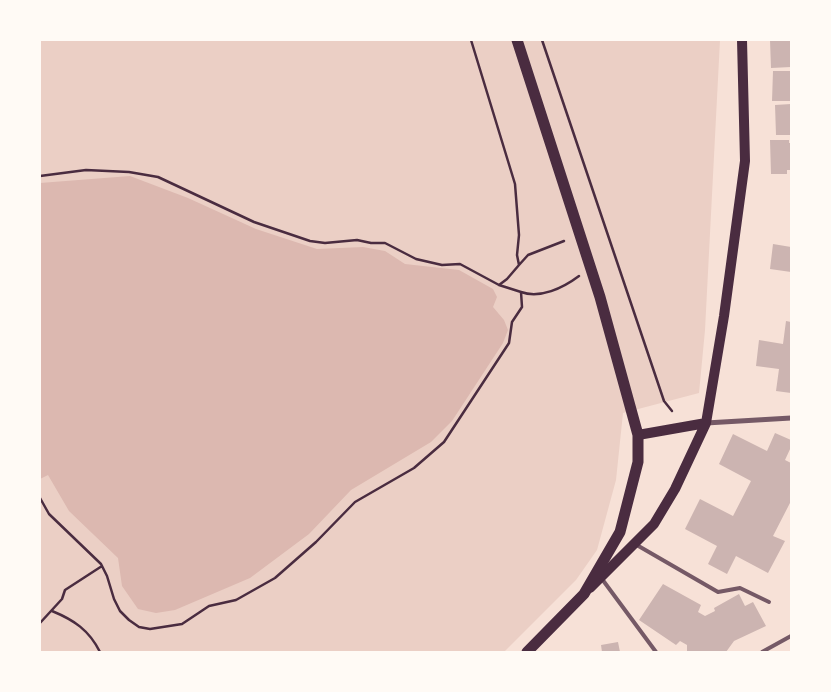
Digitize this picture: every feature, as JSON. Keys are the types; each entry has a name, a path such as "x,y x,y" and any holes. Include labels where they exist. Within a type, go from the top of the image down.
{"main road":[{"path":"517,40 600,297 638,435 638,462 620,532 584,594"},
{"path":"526,652 654,524 706,423 724,316 745,161 742,40"},
{"path":"638,435 706,423"}],"street":[{"path":"706,423 791,418"}],"lane":[{"path":"635,544 718,592 740,588 768,602"},
{"path":"601,577 656,652"},
{"path":"762,652 791,636"}],"path":[{"path":"471,40 515,184 519,265"},
{"path":"542,40 664,401 672,411"},
{"path":"40,176 86,170 129,172 158,177 254,222 310,241 325,243 357,240 385,243 416,259 442,265 460,264 499,284 532,296 570,283 579,276"},
{"path":"499,284 507,279 528,255 564,241"},
{"path":"40,498 50,514 102,566 120,610 139,627 150,628 182,624 209,606 236,600 275,578 310,548 355,502 414,468 444,442 509,343 512,322 522,307 521,292"},
{"path":"40,623 62,599 65,590 102,566"},
{"path":"52,611 82,626 94,640 100,652"}],"shaded area":[{"path":"40,40 720,40 705,330 699,393 623,413 616,480 597,550 576,580 504,652 40,652"},
{"path":"130,176 188,198 256,229 317,249 363,247 385,251 405,264 459,270 493,289 497,297 493,307 504,320 508,330 503,343 452,421 431,442 351,490 309,534 250,578 175,610 156,613 138,609 122,586 118,558 69,511 48,475 40,479 40,183"}],"building":[{"path":"770,40 791,40 791,67 771,68"},
{"path":"773,71 791,71 791,101 772,101"},
{"path":"791,104 791,135 776,135 775,105"},
{"path":"770,140 789,140 789,143 791,143 791,170 787,170 787,174 771,174"},
{"path":"773,244 791,247 791,272 770,269"},
{"path":"786,321 791,322 791,393 776,391 779,369 756,366 759,340 783,344"},
{"path":"775,433 791,440 791,447 785,460 791,463 791,501 773,536 785,541 768,573 736,556 727,574 708,564 717,546 685,529 700,499 733,516 751,481 719,464 733,434 767,451"},
{"path":"663,584 701,605 698,612 705,616 715,611 714,608 739,594 745,606 753,602 766,626 734,641 726,652 687,652 687,645 680,641 676,645 639,620"},
{"path":"618,642 620,652 602,652 601,645"}]}
